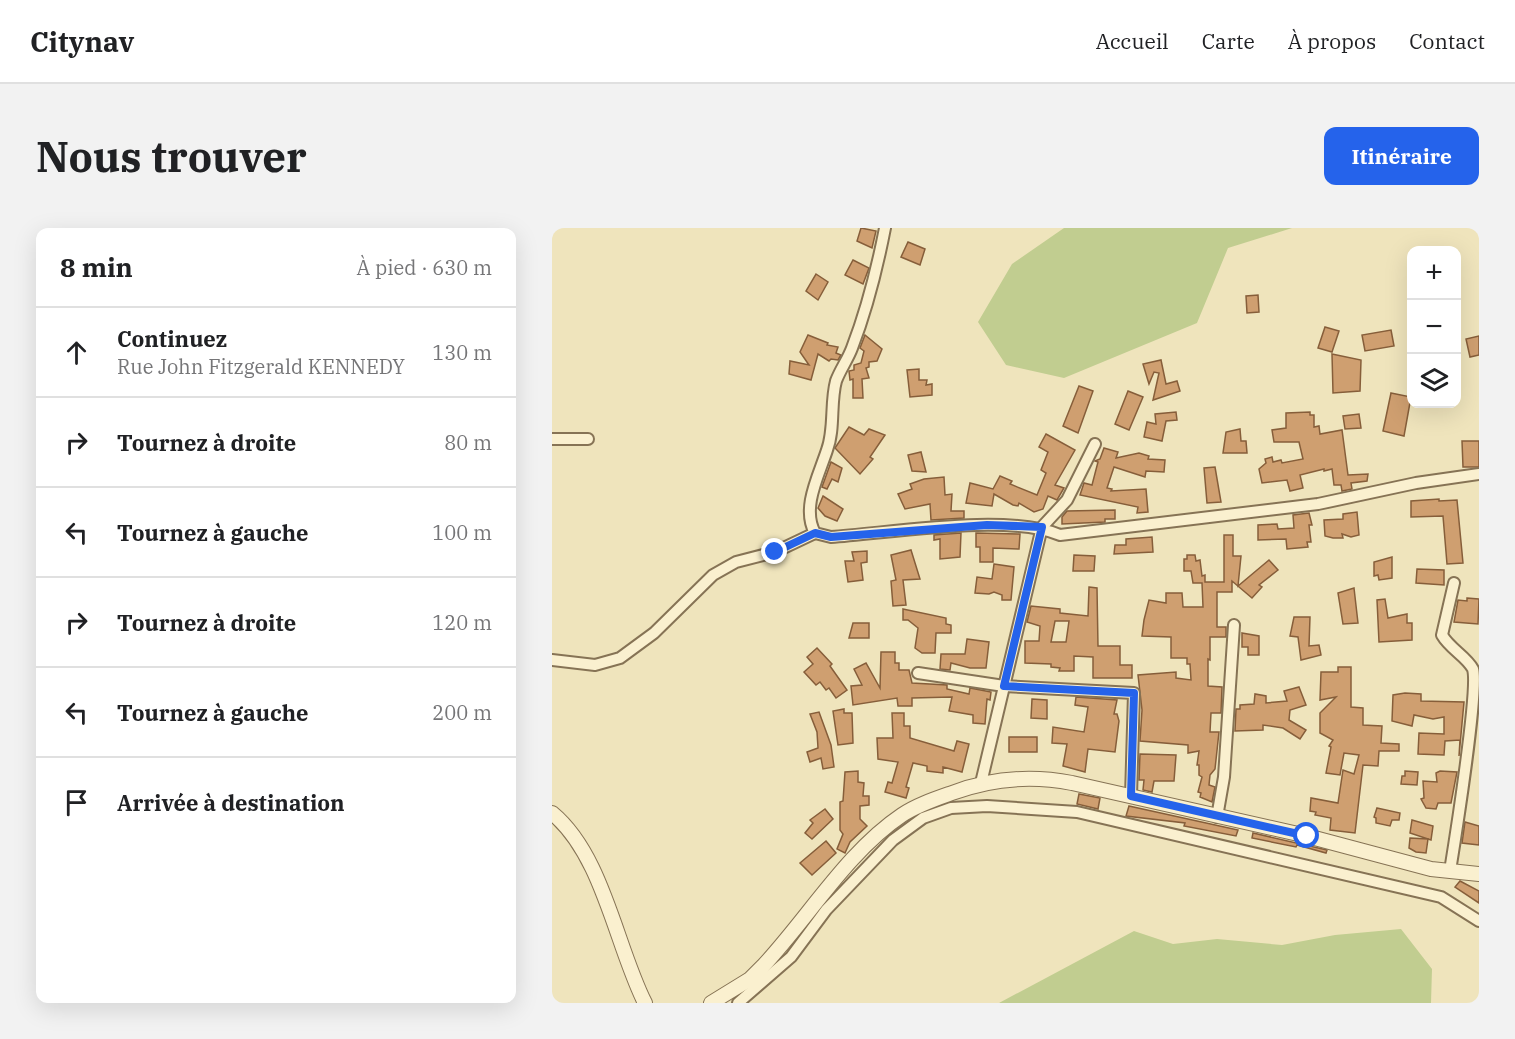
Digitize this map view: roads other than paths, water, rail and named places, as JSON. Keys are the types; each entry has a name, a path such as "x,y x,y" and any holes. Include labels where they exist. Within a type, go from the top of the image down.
{"street":[{"path":"815,533 809,523 811,504 819,466 828,449 836,382 852,348 875,278 885,228"},
{"path":"552,439 588,439"},
{"path":"981,783 1042,527 1067,500 1095,444"},
{"path":"552,660 595,665 620,658 654,633 713,575 736,562 775,552 815,533 831,537 987,525 1042,527 1060,535 1277,509 1479,474"},
{"path":"1450,871 1467,785 1478,689 1473,668 1442,635 1454,583"},
{"path":"1217,818 1224,777 1234,625"},
{"path":"918,673 1004,686 1134,693 1131,796"},
{"path":"711,1003 750,979 792,934 856,856 886,826 917,806 981,783 1018,777 1051,779 1217,818 1307,836 1431,868 1479,874"},
{"path":"738,1003 791,957 826,910 893,840 923,818 951,808 987,806 1052,809 1123,821 1441,897 1479,921"},
{"path":"552,813 567,829 590,867 645,1003"}]}
